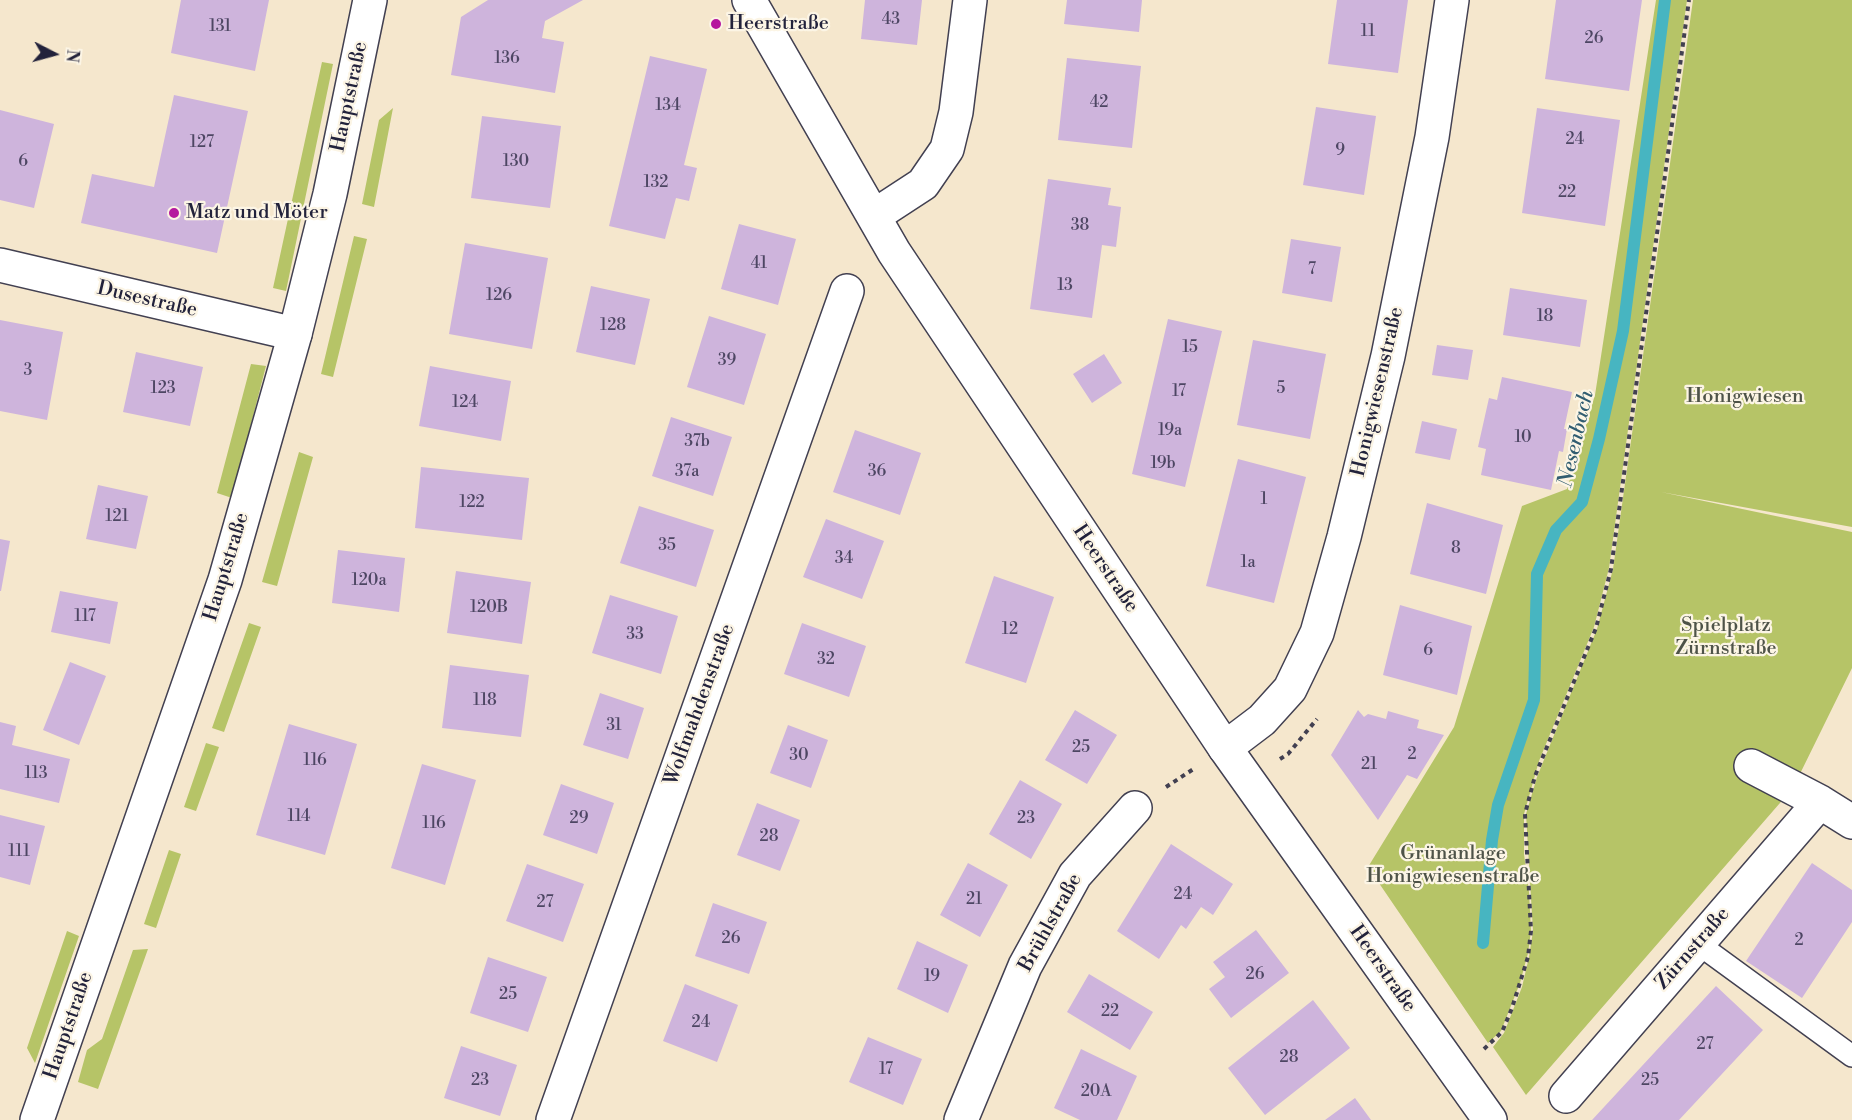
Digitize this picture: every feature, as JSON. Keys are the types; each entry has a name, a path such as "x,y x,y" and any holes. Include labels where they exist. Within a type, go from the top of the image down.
{"street":[{"name":"Hauptstraße","path":"37,1120 225,580 295,334 330,194 370,0"},
{"name":"Heerstraße","path":"749,0 894,252 1226,748 1490,1120"},
{"path":"874,216 923,184 947,149 961,80 970,0"},
{"name":"Honigwiesenstraße","path":"1226,748 1262,720 1290,689 1317,633 1344,537 1388,356 1432,137 1452,0"},
{"name":"Dusestraße","path":"0,265 295,334"},
{"name":"Wolfmahdenstraße","path":"553,1120 847,291"},
{"path":"1751,766 1820,802 1852,822"},
{"name":"Zürnstraße","path":"1566,1096 1820,802"},
{"name":"Brühlstraße","path":"961,1120 1025,966 1075,875 1135,808"}],"lane":[{"path":"1697,943 1852,1056"}],"path":[{"path":"1457,1075 1502,1032 1528,957 1531,931 1525,814 1535,776 1596,628 1611,569 1689,0"},
{"path":"1135,808 1226,748"}],"green space":[{"name":"Grünanlage Honigwiesenstraße","path":"1656,0 1687,0 1609,568 1594,627 1539,761 1524,814 1524,854 1531,931 1528,953 1520,983 1501,1031 1488,1043 1368,867 1454,727 1522,506 1567,489 1595,395"},
{"path":"1693,0 1852,0 1852,527 1661,492 1852,532 1852,668 1793,788 1526,1095 1493,1047 1504,1033 1522,987 1533,931 1526,814 1537,777 1597,629 1613,569"},
{"path":"322,62 333,64 286,291 273,288"},
{"path":"393,108 374,207 362,204 379,120"},
{"path":"354,236 367,239 333,377 321,374"},
{"path":"251,364 266,366 232,498 217,493"},
{"path":"299,452 313,457 277,586 262,582"},
{"path":"249,623 261,627 224,732 212,728"},
{"path":"206,743 219,747 196,811 184,807"},
{"path":"169,850 181,854 156,928 144,924"},
{"path":"67,931 79,936 35,1063 27,1048"},
{"path":"148,949 98,1089 78,1082 87,1050 102,1039 133,950"}],"building":[{"path":"181,0 269,0 255,71 171,53"},
{"path":"488,0 583,0 545,21 542,38 564,42 555,93 451,75 461,17"},
{"path":"865,0 922,0 917,45 861,39"},
{"path":"1067,0 1142,0 1139,32 1064,24"},
{"path":"1337,0 1408,0 1398,73 1328,64"},
{"path":"1556,0 1642,0 1629,91 1545,79"},
{"path":"650,56 707,69 684,165 697,168 689,201 676,198 665,239 609,226"},
{"path":"1067,58 1141,66 1132,148 1058,140"},
{"path":"174,95 248,111 217,253 81,223 92,174 154,187"},
{"path":"1316,107 1376,116 1364,195 1303,185"},
{"path":"1537,108 1620,120 1605,226 1522,213"},
{"path":"0,110 54,124 34,208 0,200"},
{"path":"482,116 561,126 550,208 471,198"},
{"path":"1048,179 1111,188 1108,205 1121,207 1116,247 1102,245 1092,318 1030,309"},
{"path":"739,224 796,239 778,305 721,289"},
{"path":"1291,239 1341,247 1332,302 1282,293"},
{"path":"465,243 548,258 532,349 449,334"},
{"path":"591,286 650,299 635,365 576,352"},
{"path":"1510,288 1587,300 1580,347 1503,335"},
{"path":"709,316 766,334 744,405 687,387"},
{"path":"1168,319 1222,331 1185,487 1132,474"},
{"path":"0,320 63,332 47,420 0,411"},
{"path":"1253,340 1326,354 1310,439 1237,425"},
{"path":"1437,345 1473,350 1468,380 1432,375"},
{"path":"136,352 203,367 190,426 123,412"},
{"path":"1104,354 1122,383 1092,403 1073,374"},
{"path":"430,366 511,381 501,441 419,426"},
{"path":"1502,377 1572,392 1564,429 1567,429 1563,452 1559,451 1551,490 1481,475 1486,449 1478,447 1489,398 1497,400"},
{"path":"671,417 732,437 713,496 652,476"},
{"path":"1422,421 1457,429 1450,460 1415,453"},
{"path":"855,430 921,453 900,515 833,492"},
{"path":"1238,459 1306,477 1274,603 1206,586"},
{"path":"421,467 529,478 522,540 415,528"},
{"path":"98,485 148,496 136,549 86,539"},
{"path":"1427,503 1503,525 1486,594 1410,574"},
{"path":"639,506 714,530 696,587 620,563"},
{"path":"826,519 884,541 862,599 803,577"},
{"path":"0,539 10,541 1,591 0,591"},
{"path":"338,550 405,558 399,612 332,603"},
{"path":"456,571 531,582 522,644 447,633"},
{"path":"994,576 1054,597 1026,683 965,663"},
{"path":"60,591 118,602 110,644 51,632"},
{"path":"610,595 678,616 661,674 592,653"},
{"path":"1400,605 1472,626 1457,695 1383,675"},
{"path":"802,623 866,646 849,697 784,674"},
{"path":"70,662 106,676 79,745 43,730"},
{"path":"450,665 529,675 521,737 442,728"},
{"path":"600,693 644,708 628,759 583,745"},
{"path":"1075,710 1117,735 1087,784 1045,760"},
{"path":"1358,710 1364,717 1368,714 1386,719 1388,711 1419,720 1417,728 1444,735 1417,779 1407,775 1378,820 1331,755"},
{"path":"0,722 16,726 12,745 70,759 59,803 0,789"},
{"path":"289,724 357,744 325,855 256,835"},
{"path":"788,725 828,740 811,788 770,773"},
{"path":"422,764 476,780 445,885 391,868"},
{"path":"1020,780 1062,804 1031,859 989,834"},
{"path":"561,784 614,803 597,854 543,835"},
{"path":"757,803 800,820 780,871 737,855"},
{"path":"0,815 45,826 30,885 0,877"},
{"path":"1171,844 1233,884 1213,915 1201,907 1186,929 1181,925 1159,959 1117,931"},
{"path":"968,863 1008,885 980,937 940,915"},
{"path":"1812,863 1852,890 1852,922 1802,998 1746,961"},
{"path":"527,864 584,884 563,942 506,921"},
{"path":"713,903 767,922 749,974 695,956"},
{"path":"1256,930 1289,973 1231,1018 1209,989 1225,977 1213,962"},
{"path":"917,941 968,965 948,1013 897,989"},
{"path":"488,957 547,977 528,1032 470,1013"},
{"path":"1089,974 1153,1012 1130,1050 1067,1012"},
{"path":"685,984 738,1005 717,1062 663,1041"},
{"path":"1716,986 1763,1030 1679,1120 1592,1120"},
{"path":"1313,1000 1350,1048 1265,1115 1228,1068"},
{"path":"868,1037 922,1059 903,1105 849,1082"},
{"path":"461,1046 517,1065 500,1116 444,1098"},
{"path":"1081,1049 1137,1076 1117,1120 1080,1120 1054,1108"},
{"path":"1355,1098 1371,1120 1325,1120"}],"waterway":[{"name":"Nesenbach","path":"1483,943 1492,840 1498,805 1534,700 1537,574 1556,530 1582,502 1599,439 1623,331 1665,0"}],"place":[{"name":"Heerstraße","path":"716,24"},
{"name":"Matz und Möter","path":"174,213"}],"park label":[{"name":"Honigwiesen","path":"1745,397"},
{"name":"Spielplatz Zürnstraße","path":"1726,638"}]}
